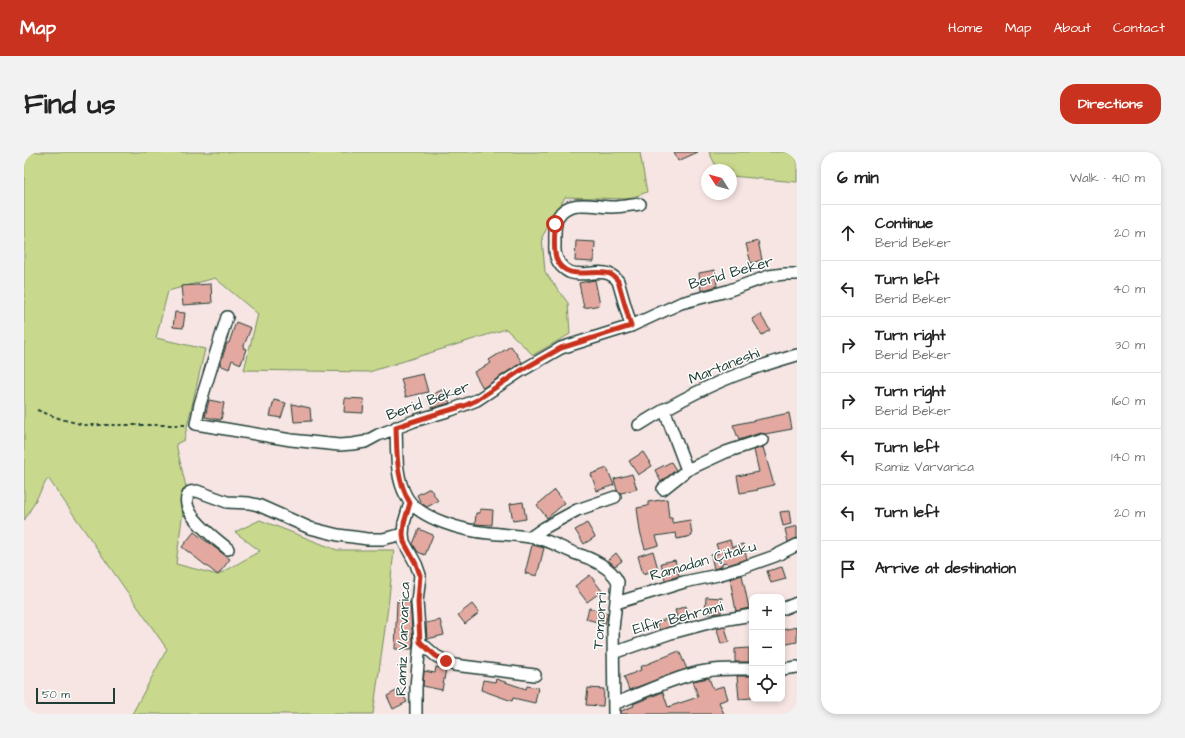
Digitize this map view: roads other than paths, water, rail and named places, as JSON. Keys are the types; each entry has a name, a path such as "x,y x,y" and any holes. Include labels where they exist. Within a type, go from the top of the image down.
{"street":[{"path":"631,326 618,281 615,277 606,272 576,274 568,271 556,260 555,224 558,216 563,211 577,205 612,207 640,204"},
{"name":"Berid Beker","path":"227,317 200,404 196,424 291,440 352,444 365,442 396,427 464,406 477,400 520,371 561,348 631,326 681,303 727,291 769,276 797,274"},
{"name":"Martaneshi","path":"638,425 664,409 746,371 797,355"},
{"path":"664,409 687,470"},
{"path":"228,549 191,514 186,505 187,496 190,492 197,491 227,502 258,505 310,528 338,535 368,539 382,539 403,534 404,523 410,503 402,488 399,473 396,427"},
{"path":"663,489 687,470 726,452 762,440"},
{"path":"531,537 577,510 615,497"},
{"name":"Tomorri","path":"410,503 431,517 457,526 488,533 510,534 545,540 586,557 616,576 618,582 613,653 614,709"},
{"name":"Ramiz Varvarica","path":"403,534 404,542 420,575 418,602 420,642 416,687 416,714"},
{"name":"Ramadan Çitaku","path":"616,603 684,582 718,575 741,568 775,556 797,545"},
{"path":"785,607 797,603"},
{"name":"Elfir Behrami","path":"613,653 671,633 716,621 749,616"},
{"path":"420,642 436,656 454,665 535,675"},
{"path":"785,669 797,668"},
{"path":"614,709 688,676 706,671 723,669 749,669"}]}
